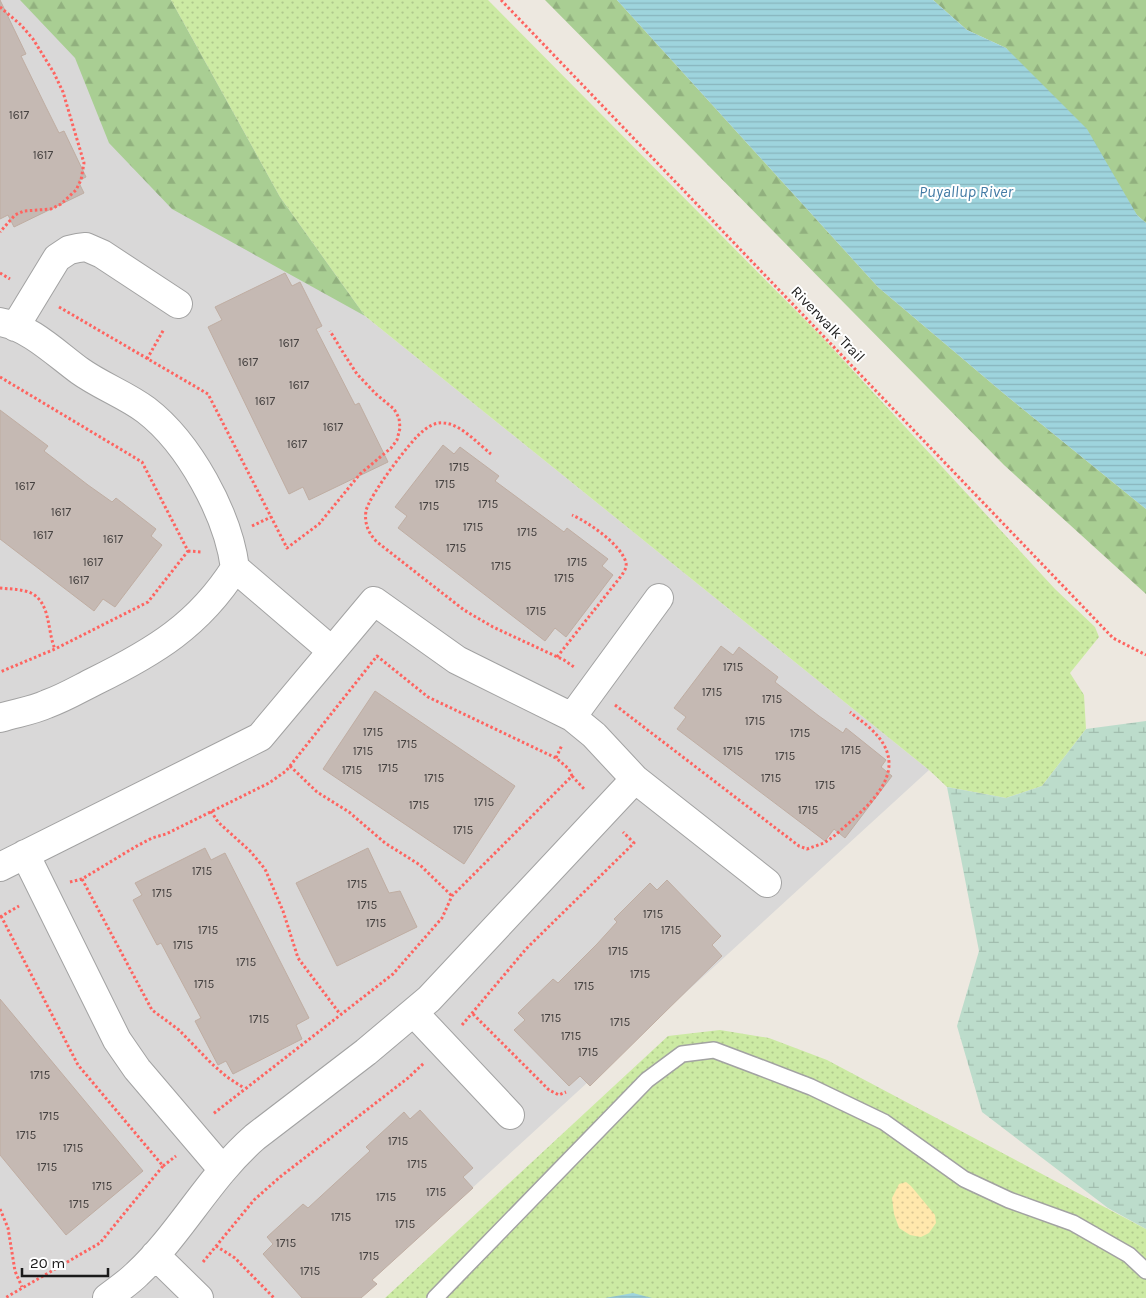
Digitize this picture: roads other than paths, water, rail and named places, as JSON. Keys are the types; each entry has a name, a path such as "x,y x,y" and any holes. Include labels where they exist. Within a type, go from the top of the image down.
{"street":[{"path":"0,718 46,705 160,646 196,616 225,585 235,568 233,550 224,523 190,458 172,435 145,410 86,375 32,336 8,324 34,294 57,258 69,250 86,248 102,254 178,304"},
{"path":"235,568 332,651"},
{"path":"572,717 659,598"},
{"path":"0,867 260,738 374,601 457,660 572,717 594,735 635,779 766,883"},
{"path":"107,1298 137,1274 155,1255 238,1152 366,1052 429,999 635,779"},
{"path":"25,854 97,1004 117,1040 137,1070 223,1170"},
{"path":"414,1013 510,1115"},
{"path":"155,1255 198,1298"}],"lane":[{"path":"435,1298 648,1080 682,1054 714,1050 811,1087 884,1122 964,1180 1009,1200 1073,1223 1129,1255 1146,1271"}],"water":[{"name":"Puyallup River","path":"617,0 933,0 967,30 1006,48 1087,129 1137,215 1146,223 1146,509 1008,397 878,287"},
{"path":"633,1293 652,1298 605,1298"}]}
